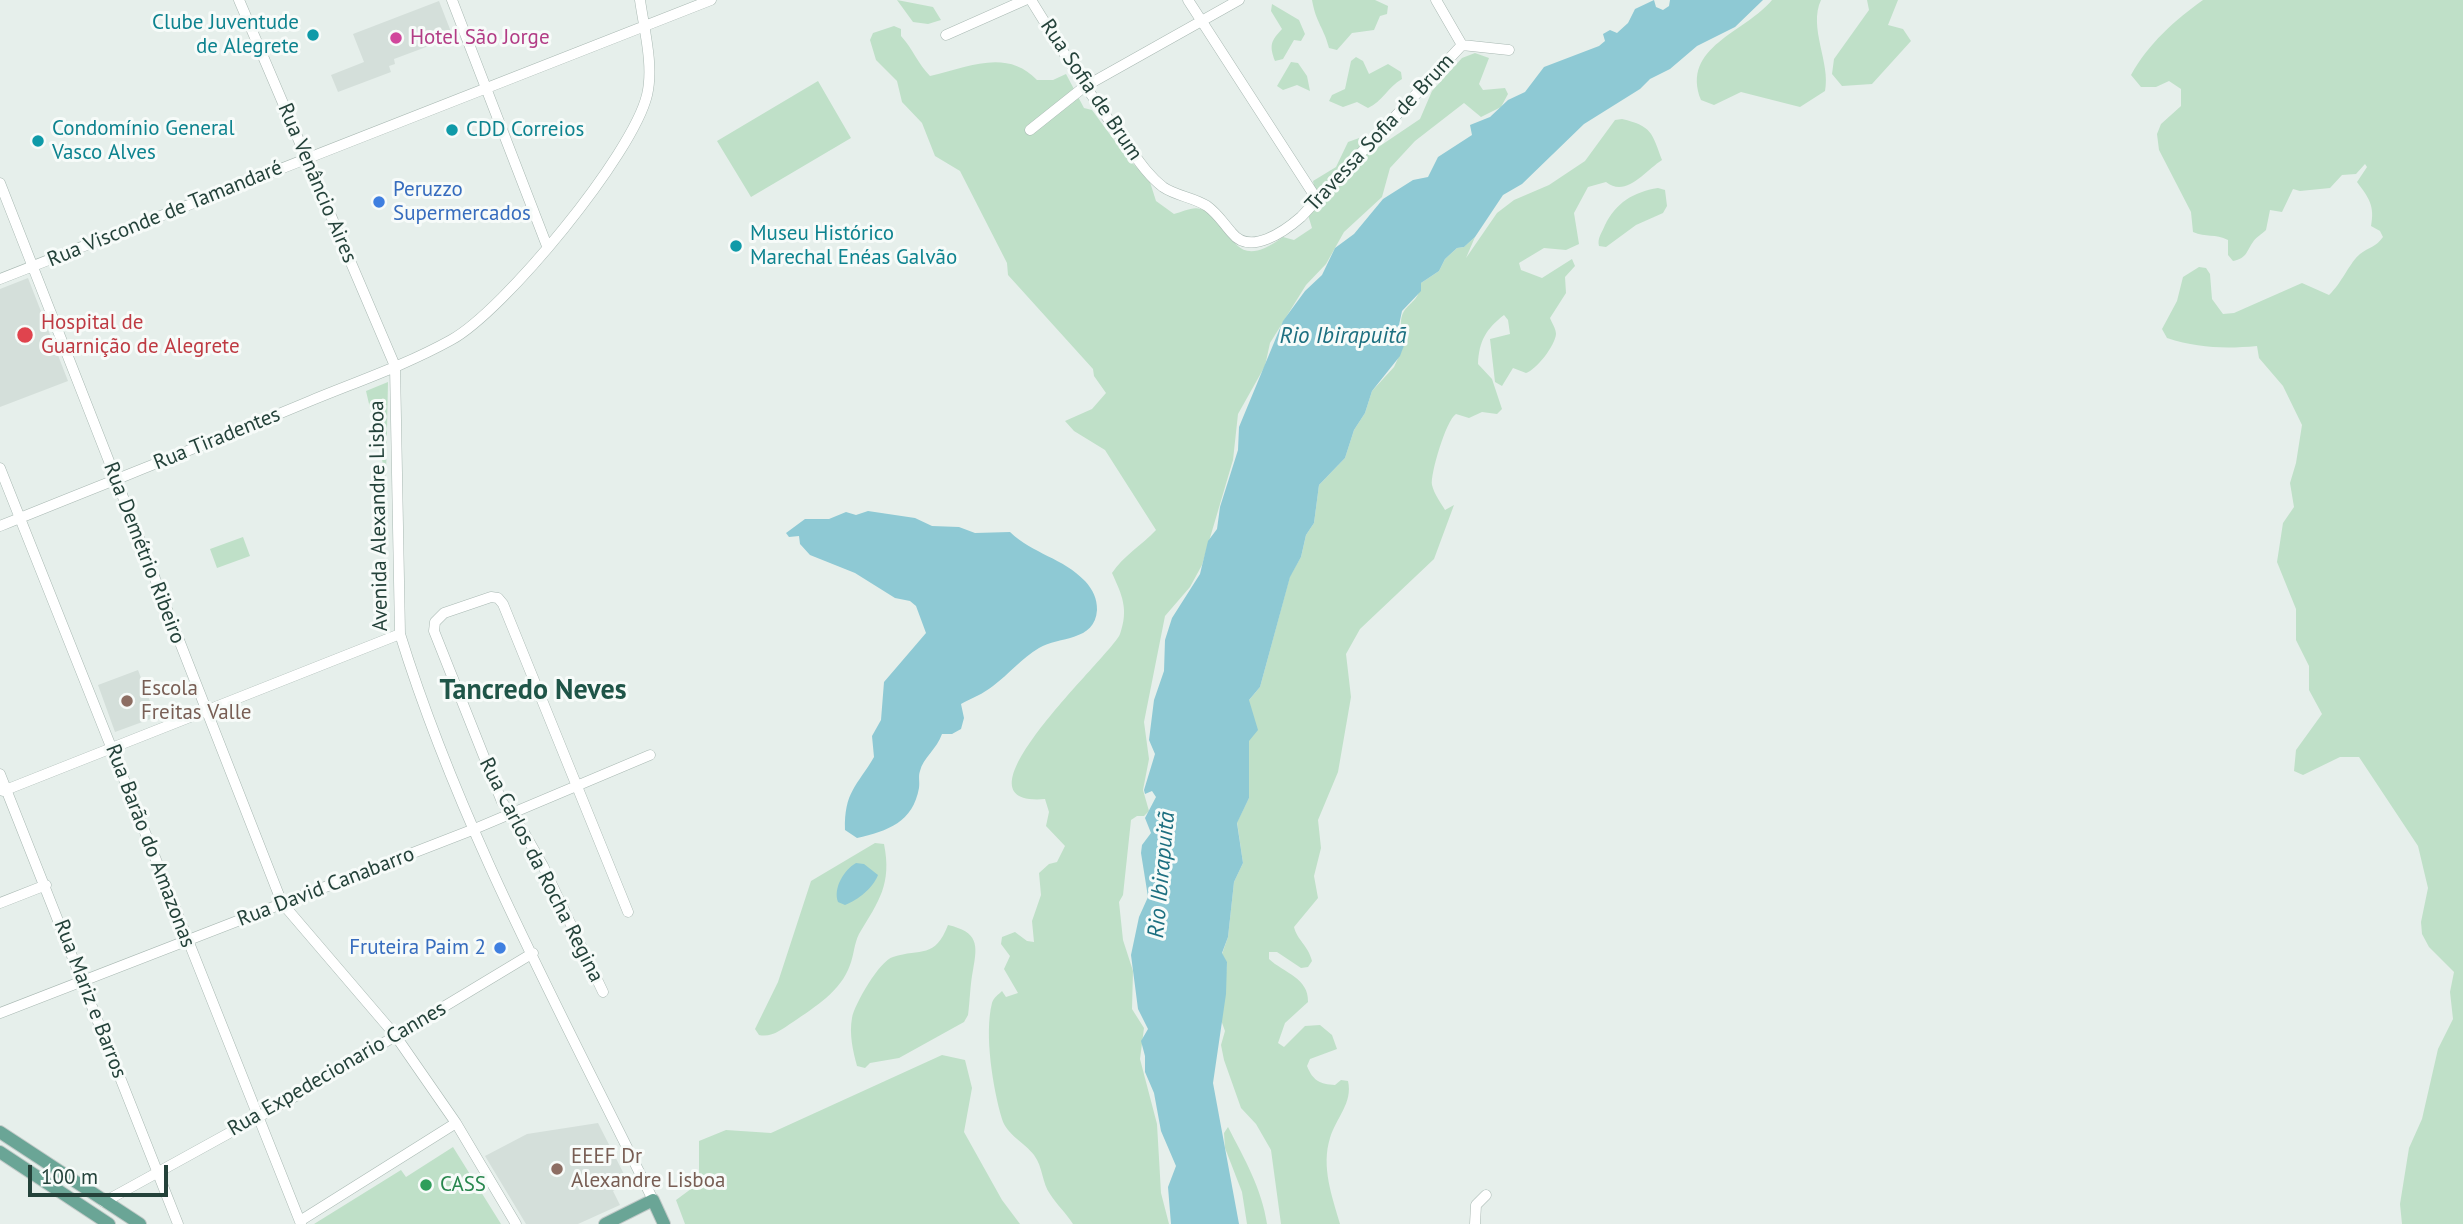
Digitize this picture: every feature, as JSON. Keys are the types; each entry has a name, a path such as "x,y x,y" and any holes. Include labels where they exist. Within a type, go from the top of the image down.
{"main road":[{"path":"0,1132 140,1224"},
{"path":"0,1152 109,1224"},
{"path":"605,1224 653,1200"},
{"name":"Avenida Alexandre Lisboa","path":"653,1200 664,1224"}],"street":[{"name":"Rua Venâncio Aires","path":"239,0 395,366"},
{"path":"452,0 547,246"},
{"path":"395,366 453,339 527,270 597,187 643,106 649,79 640,0"},
{"name":"Rua Visconde de Tamandaré","path":"0,279 711,0"},
{"path":"946,35 1025,0"},
{"name":"Rua Sofia de Brum","path":"1031,0 1084,87 1149,175 1166,189 1194,197 1217,213 1233,235 1244,242 1256,242"},
{"path":"1188,0 1316,198"},
{"path":"1030,130 1084,87 1239,0"},
{"path":"1436,0 1462,45"},
{"name":"Travessa Sofia de Brum","path":"1256,242 1278,234 1294,223 1462,45 1509,50"},
{"name":"Rua Demétrio Ribeiro","path":"0,183 282,904 395,1035 456,1122 516,1224"},
{"name":"Rua Tiradentes","path":"0,526 395,366"},
{"name":"Avenida Alexandre Lisboa","path":"395,366 400,634 472,830 653,1200"},
{"name":"Rua Barão do Amazonas","path":"0,468 300,1222"},
{"name":"Rua Carlos da Rocha Regina","path":"576,784 503,604 498,598 481,599 444,613 435,622 434,631 489,774 543,866 603,992"},
{"path":"3,791 400,634"},
{"name":"Rua David Canabarro","path":"0,1013 472,830 650,755"},
{"name":"Rua Mariz e Barros","path":"0,774 3,791 46,885 178,1224"},
{"path":"576,784 628,912"},
{"path":"0,903 46,885"},
{"name":"Rua Expedecionario Cannes","path":"104,1202 257,1117 533,953"},
{"path":"300,1222 456,1122"},
{"path":"1475,1224 1476,1205 1486,1195"}],"shaded area":[{"path":"439,1 453,37 394,59 395,64 389,66 391,72 338,92 331,75 364,62 353,34"},
{"name":"Hospital de Guarnição de Alegrete","path":"28,278 68,381 0,407 0,289"},
{"name":"Escola Freitas Valle","path":"138,670 156,717 115,732 98,685"},
{"name":"EEEF Dr Alexandre Lisboa","path":"598,1123 628,1182 613,1191 620,1205 578,1224 526,1224 485,1156 527,1134"}],"green space":[{"path":"897,0 933,7 941,20 928,24 913,22"},
{"path":"1312,0 1375,0 1388,6 1387,14 1380,16 1374,30 1352,33 1337,50 1329,48"},
{"path":"1772,0 1821,0 1817,22 1825,69 1825,91 1800,107 1741,92 1714,105 1701,100 1697,82 1700,67 1707,54"},
{"path":"1867,0 1898,0 1888,25 1903,29 1911,41 1872,84 1842,86 1832,74 1834,59 1869,10"},
{"path":"2203,0 2463,0 2463,1224 2402,1224 2400,1204 2409,1148 2422,1119 2438,1049 2453,1019 2450,992 2454,972 2429,947 2422,934 2421,922 2428,888 2418,846 2359,757 2340,757 2303,775 2294,771 2296,750 2322,714 2309,690 2309,666 2296,640 2296,609 2277,562 2283,523 2294,507 2290,483 2302,425 2283,386 2259,358 2257,346 2201,346 2167,338 2162,329 2177,301 2183,277 2199,267 2206,268 2210,274 2212,299 2223,314 2234,313 2302,283 2329,295 2356,258 2383,237 2380,231 2371,226 2370,202 2357,182 2367,167 2365,164 2356,174 2342,175 2330,188 2300,191 2293,189 2282,212 2270,210 2266,230 2238,260 2233,261 2228,255 2228,240 2193,232 2191,212 2159,150 2157,134 2161,124 2181,106 2181,89 2169,81 2156,87 2141,87 2131,75 2145,53 2163,33"},
{"path":"1272,4 1299,20 1305,34 1301,41 1294,40 1283,59 1275,61 1272,44 1282,29 1271,11"},
{"path":"894,26 901,29 901,36 930,76 973,65 1000,62 1025,70 1037,80 1053,80 1066,74 1084,108 1092,110 1128,159 1149,179 1156,201 1174,214 1198,208 1212,214 1241,249 1251,251 1265,248 1283,237 1294,240 1312,228 1305,205 1316,196 1313,181 1336,167 1348,142 1362,137 1377,148 1420,119 1432,91 1462,58 1475,53 1489,58 1479,84 1483,90 1505,88 1508,94 1501,107 1481,117 1464,103 1415,141 1390,168 1382,197 1344,232 1326,264 1306,285 1270,343 1265,366 1238,414 1233,460 1202,565 1190,587 1165,616 1144,722 1149,759 1143,790 1149,811 1144,816 1131,820 1123,895 1119,902 1123,940 1133,971 1132,1009 1144,1028 1140,1059 1157,1124 1161,1193 1169,1224 1073,1224 1047,1190 1034,1155 1004,1125 989,1045 992,1003 1002,991 1006,997 1018,993 1004,969 1010,956 1001,944 1002,937 1015,932 1027,941 1034,942 1032,921 1041,895 1039,873 1049,864 1057,862 1065,846 1046,826 1049,812 1045,799 1018,795 1012,780 1022,756 1041,727 1120,634 1124,617 1123,602 1112,573 1156,530 1105,450 1074,431 1065,421 1092,409 1106,393 1094,376 1093,369 1008,275 1007,263 960,171 935,156 922,123 902,102 897,81 876,60 870,40 873,33"},
{"path":"1356,57 1363,61 1369,74 1388,64 1401,72 1402,79 1368,108 1357,102 1343,107 1329,101 1332,95 1345,89 1351,61"},
{"path":"1291,62 1298,63 1307,76 1310,91 1297,85 1283,90 1277,86"},
{"path":"818,81 851,138 751,197 717,141"},
{"path":"1622,119 1650,132 1662,160 1628,185 1613,186 1606,182 1588,187 1574,213 1579,244 1566,250 1544,248 1519,263 1521,270 1542,278 1572,259 1575,266 1565,277 1566,293 1550,318 1555,328 1555,339 1540,363 1526,373 1513,368 1502,386 1495,382 1490,339 1510,334 1508,320 1504,315 1488,331 1482,342 1478,364 1492,379 1502,409 1497,414 1482,412 1469,418 1456,414 1452,418 1440,448 1432,485 1445,510 1454,505 1434,559 1360,629 1346,654 1351,697 1338,772 1318,820 1321,848 1314,876 1318,898 1294,927 1312,961 1308,967 1301,968 1277,952 1269,952 1269,959 1304,987 1308,1002 1285,1023 1278,1043 1284,1047 1305,1026 1320,1025 1332,1035 1337,1049 1310,1059 1307,1066 1309,1071 1325,1084 1335,1085 1341,1080 1348,1081 1348,1096 1330,1138 1327,1160 1329,1181 1340,1224 1281,1224 1271,1150 1256,1124 1241,1108 1221,1045 1225,1031 1221,1020 1227,963 1222,954 1228,937 1234,882 1243,863 1237,822 1249,798 1249,700 1260,687 1290,576 1301,557 1306,535 1314,523 1319,485 1345,458 1354,430 1365,413 1372,391 1394,367 1405,343 1401,319 1416,298 1421,283 1439,271 1445,259 1457,248 1464,247 1475,237 1466,258 1497,213 1514,200 1549,185 1585,161 1615,120"},
{"path":"1658,188 1665,190 1667,206 1663,213 1636,225 1606,247 1599,246 1599,238 1614,210 1641,192"},
{"path":"388,382 386,477 366,391"},
{"path":"243,537 250,556 217,568 210,549"},
{"path":"875,843 884,844 885,881 878,902 857,938 846,974 834,991 810,1010 777,1032 759,1035 755,1029 778,982 811,881"},
{"path":"948,925 965,931 974,940 975,946 968,1015 964,1022 899,1058 870,1063 865,1068 857,1066 851,1024 857,1003 868,984 881,966 893,957 932,948 943,936"},
{"path":"942,1055 965,1060 972,1088 964,1132 1002,1200 1020,1224 685,1224 676,1200 699,1183 699,1141 726,1130 771,1133"},
{"path":"1228,1127 1257,1186 1267,1224 1247,1224 1242,1192 1225,1148 1224,1133"},
{"name":"CASS","path":"453,1147 501,1224 314,1224 401,1170 406,1177"}],"water":[{"name":"Rio Ibirapuitã","path":"1654,0 1656,7 1663,10 1669,6 1670,0 1763,0 1735,27 1697,46 1670,69 1650,79 1640,89 1584,124 1522,184 1503,195 1475,237 1464,247 1457,248 1445,259 1439,271 1421,283 1421,291 1402,311 1399,325 1405,343 1400,356 1372,391 1365,413 1354,430 1345,458 1319,485 1314,523 1306,535 1301,557 1290,577 1260,687 1249,700 1258,730 1249,741 1249,798 1237,823 1243,863 1234,882 1228,937 1222,953 1227,962 1226,994 1213,1083 1239,1224 1171,1224 1168,1187 1176,1166 1161,1131 1154,1093 1145,1072 1141,1041 1148,1029 1138,1009 1131,955 1139,917 1148,897 1141,853 1142,845 1151,833 1145,818 1156,797 1152,791 1145,794 1144,790 1155,754 1149,740 1154,700 1164,671 1165,640 1172,618 1200,574 1208,541 1217,529 1220,507 1238,450 1239,427 1283,321 1305,291 1322,275 1335,248 1354,234 1383,199 1413,180 1428,177 1438,157 1472,135 1470,125 1490,117 1508,100 1525,92 1544,67 1599,46 1605,41 1603,34 1610,30 1617,33 1628,23 1635,9"},
{"path":"868,511 915,518 932,526 959,527 975,533 1010,532 1085,581 1092,591 1097,610 1095,620 1083,633 1039,648 989,689 961,704 964,718 961,729 952,734 942,734 924,762 919,773 916,800 905,817 889,828 857,838 845,830 845,817 849,798 874,757 872,736 881,720 884,682 926,633 916,606 910,601 895,598 855,573 810,555 800,544 799,536 789,537 786,533 805,519 829,519 846,512 856,515"},
{"path":"856,863 864,864 878,875 864,893 845,905 838,902 838,885"}],"place":[{"name":"Clube Juventude de Alegrete","path":"313,35"},
{"name":"Hotel São Jorge","path":"396,38"},
{"name":"CDD Correios","path":"452,130"},
{"name":"Condomínio General Vasco Alves","path":"38,141"},
{"name":"Peruzzo Supermercados","path":"379,202"},
{"name":"Museu Histórico Marechal Enéas Galvão","path":"736,246"},
{"name":"Hospital de Guarnição de Alegrete","path":"25,335"},
{"name":"Escola Freitas Valle","path":"127,701"},
{"name":"Fruteira Paim 2","path":"500,948"},
{"name":"EEEF Dr Alexandre Lisboa","path":"557,1169"},
{"name":"CASS","path":"426,1185"}],"district":[{"name":"Tancredo Neves","path":"533,691"}]}
